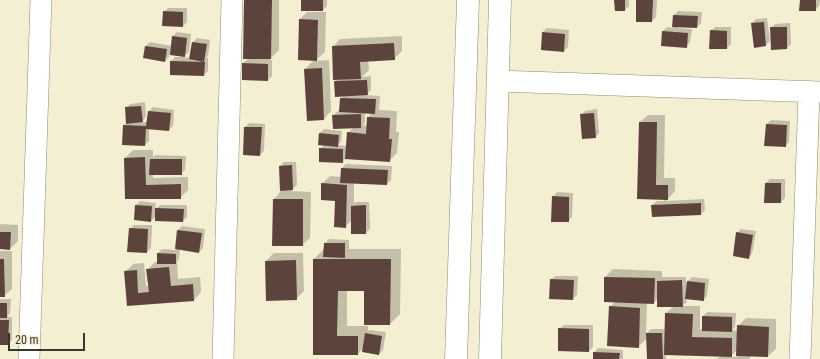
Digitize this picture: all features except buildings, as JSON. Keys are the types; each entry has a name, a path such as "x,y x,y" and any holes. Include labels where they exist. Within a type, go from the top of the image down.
{"main road":[{"path":"456,359 468,0"},
{"path":"490,359 500,0"}],"street":[{"path":"29,359 41,0"},
{"path":"223,359 232,0"},
{"path":"497,81 815,92 800,359"}]}
